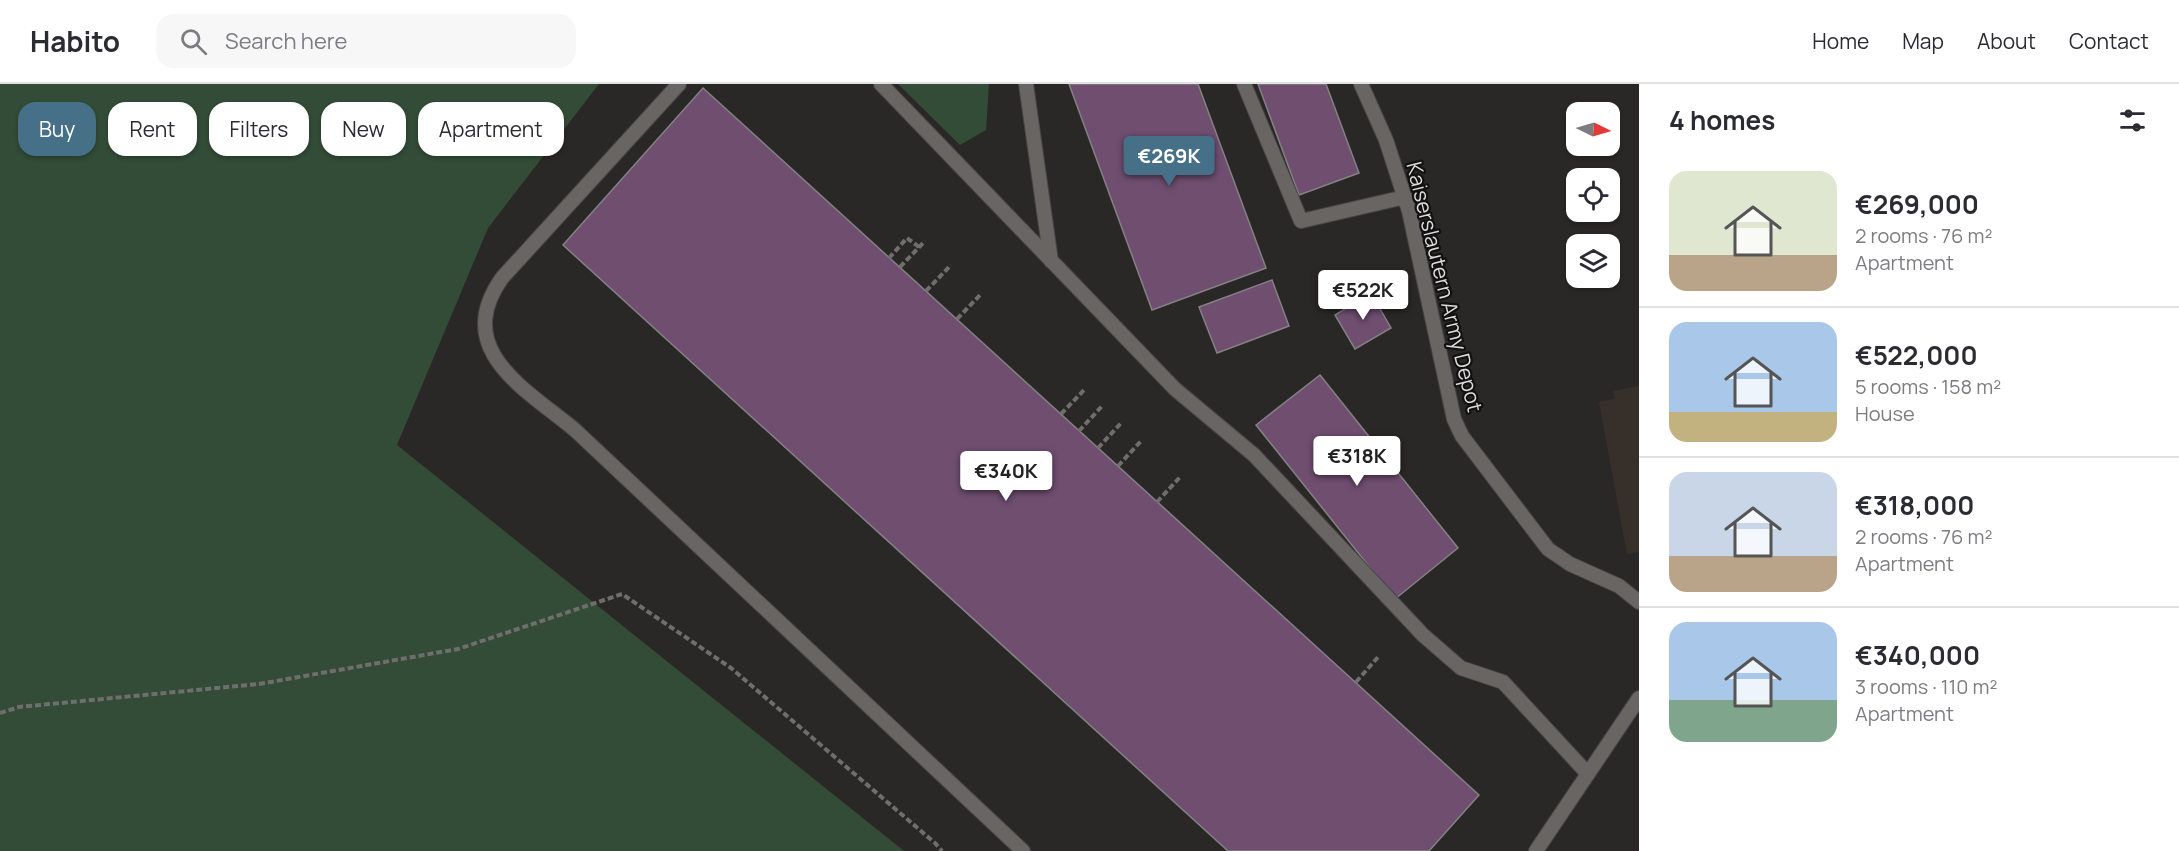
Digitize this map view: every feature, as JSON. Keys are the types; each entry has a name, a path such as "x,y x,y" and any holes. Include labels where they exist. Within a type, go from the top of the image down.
{"lane":[{"path":"679,84 502,278 487,304 485,319 489,349 502,369 575,430 1023,851"},
{"path":"881,84 1175,389 1254,455 1423,635 1461,668 1503,682 1588,774"},
{"path":"1026,84 1051,261"},
{"path":"1244,84 1301,221 1405,197"},
{"name":"Kaiserslautern Army Depot","path":"1361,84 1386,140 1405,197 1449,400 1462,436 1548,549 1570,564 1619,586 1639,602"},
{"path":"1536,851 1639,698"}],"path":[{"path":"889,258 907,238 919,247"},
{"path":"900,267 925,241"},
{"path":"926,291 951,265"},
{"path":"957,319 981,294"},
{"path":"1061,414 1085,389"},
{"path":"1079,431 1103,405"},
{"path":"1098,448 1122,422"},
{"path":"1118,466 1142,440"},
{"path":"1157,502 1181,476"},
{"path":"0,713 19,707 259,684 458,649 622,594 731,668 942,851"},
{"path":"1356,682 1379,656"}],"shaded area":[{"path":"1639,386 1639,552 1627,554 1599,402 1615,399 1613,391"}],"green space":[{"path":"0,84 599,84 564,129 564,102 418,102 418,156 544,156 488,228 397,445 904,851 0,851"},
{"path":"898,84 989,84 986,130 960,145"}],"building":[{"path":"1069,84 1198,84 1266,268 1152,310"},
{"path":"1258,84 1326,84 1359,173 1299,195"},
{"path":"703,88 1479,795 1429,851 1228,851 563,245"},
{"path":"1272,280 1289,326 1217,353 1199,307"},
{"path":"1371,293 1391,328 1355,349 1335,315"},
{"path":"1320,375 1458,548 1395,599 1256,425"}]}
